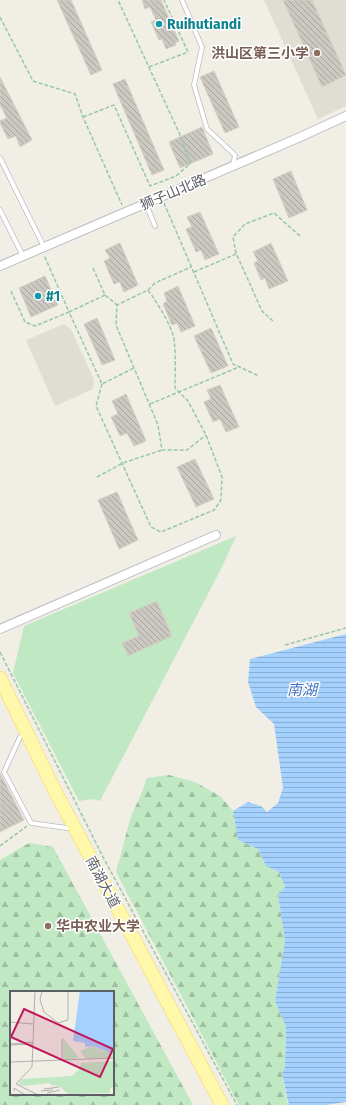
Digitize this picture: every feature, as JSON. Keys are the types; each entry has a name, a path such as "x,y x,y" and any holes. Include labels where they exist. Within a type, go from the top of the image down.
{"main road":[{"name":"南湖大道","path":"0,678 54,789 222,1105"},
{"name":"南湖大道","path":"0,698 212,1105"}],"street":[{"name":"狮子山北路","path":"0,266 234,166 346,116"},
{"path":"0,629 216,535"}],"lane":[{"path":"182,0 202,47 194,85 207,129 235,155 234,166"},
{"path":"0,158 43,247"},
{"path":"146,204 155,226"},
{"path":"0,210 23,256"},
{"path":"20,737 4,772 31,823 67,828"}],"path":[{"path":"83,117 114,105 150,186 176,176 190,164 181,137 118,0"},
{"path":"149,68 188,52 164,0"},
{"path":"0,17 33,81 75,94 83,117 125,212"},
{"path":"161,196 233,364 259,376"},
{"path":"273,321 262,311 236,254 233,237 245,224 274,213 300,236"},
{"path":"43,247 69,312 102,384 96,406 151,527 161,532 214,510 222,500 222,477 206,435 188,401 175,388 176,366 174,337 157,302 148,290"},
{"path":"194,272 236,254"},
{"path":"117,305 148,290 154,283 191,267"},
{"path":"93,268 105,295 117,305"},
{"path":"11,291 25,322 35,326 105,295"},
{"path":"117,305 116,324 158,425 162,450"},
{"path":"150,405 239,367"},
{"path":"102,384 134,368"},
{"path":"97,477 123,463 162,450 187,450 206,435"},
{"path":"284,645 346,628"},
{"path":"0,652 103,856 236,1105"},
{"path":"0,846 31,823"}],"shaded area":[{"name":"洪山区第三小学","path":"264,0 346,0 346,106 318,119"},
{"path":"64,324 71,329 94,380 93,389 55,406 26,340"}],"green space":[{"path":"236,536 222,567 100,801 93,799 79,801 13,673 24,626"},
{"path":"169,775 195,782 220,796 233,811 238,840 258,849 266,866 279,872 285,887 278,895 285,941 275,1001 286,1027 285,1067 282,1073 287,1102 290,1105 239,1105 116,872 131,816 147,778"},
{"name":"华中农业大学","path":"29,843 53,847 193,1105 0,1105 0,860"}],"water":[{"name":"南湖","path":"346,634 346,1102 326,1105 290,1105 288,1102 282,1073 285,1067 286,1027 275,1001 285,941 278,895 285,887 279,872 266,866 258,849 238,840 233,811 248,802 261,806 267,812 278,803 283,788 274,724 256,707 248,682 250,659"}],"building":[{"path":"57,0 71,0 102,70 91,75"},
{"name":"Ruihutiandi","path":"142,0 161,0 179,41 175,43 176,45 166,49 162,39 159,40 151,22 156,20 150,7 145,9"},
{"path":"283,0 312,0 346,75 322,87"},
{"path":"214,71 239,127 225,133 200,77"},
{"path":"0,77 32,140 20,147 16,136 8,139 0,123 0,121 7,118 0,105"},
{"path":"125,79 164,170 152,175 113,84"},
{"path":"202,127 213,154 180,168 169,142"},
{"path":"291,171 307,210 289,218 273,179"},
{"path":"200,212 219,254 205,260 201,250 196,252 186,229 192,227 187,217"},
{"path":"120,243 138,285 124,292 120,282 114,284 104,261 110,258 105,250"},
{"path":"271,243 288,281 269,289 265,278 261,280 254,263 258,261 253,252"},
{"name":"#1","path":"45,276 58,305 31,317 19,288"},
{"path":"178,286 195,326 181,332 177,323 172,325 163,304 167,301 164,293"},
{"path":"97,318 115,360 102,365 84,324"},
{"path":"211,328 228,366 211,373 194,336"},
{"path":"220,385 239,427 226,432 220,419 213,422 204,402 211,399 207,390"},
{"path":"126,394 146,441 134,446 127,433 120,436 111,417 118,414 112,401"},
{"path":"195,459 214,499 196,507 177,467"},
{"path":"117,492 138,540 119,549 98,500"},
{"path":"157,601 172,636 128,656 122,643 139,636 129,613"},
{"path":"0,773 24,820 0,832"}],"place":[{"name":"Ruihutiandi","path":"159,24"},
{"name":"洪山区第三小学","path":"317,53"},
{"name":"#1","path":"38,296"},
{"name":"华中农业大学","path":"48,926"}]}
